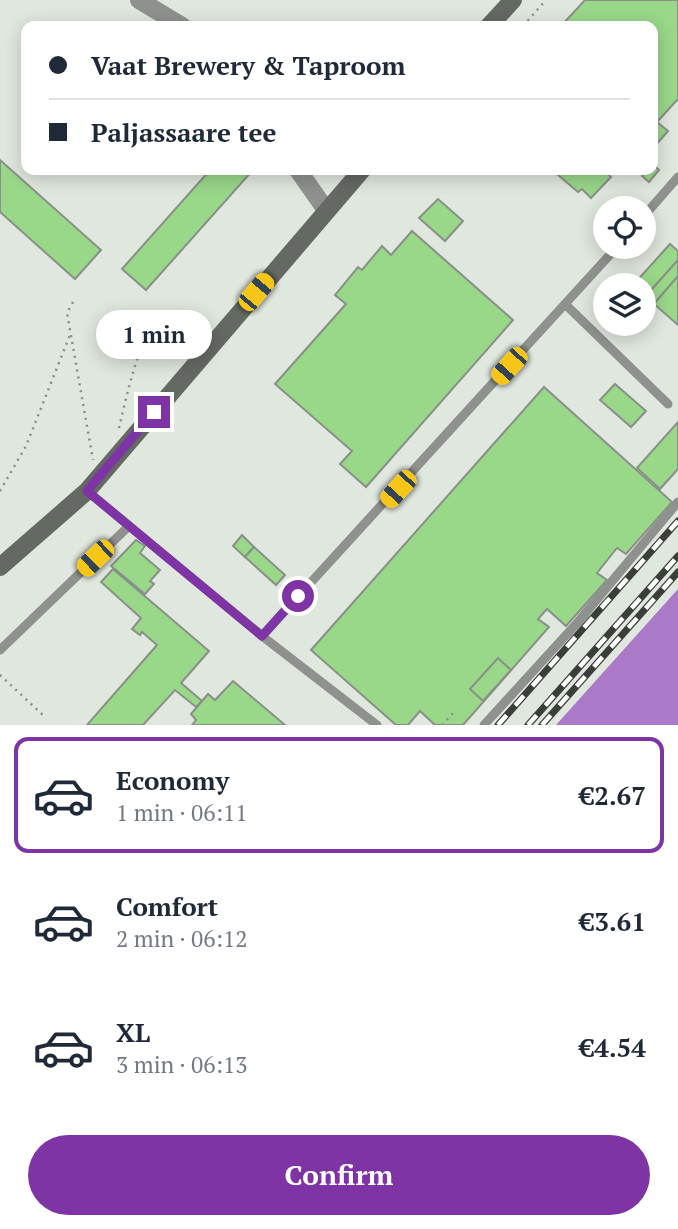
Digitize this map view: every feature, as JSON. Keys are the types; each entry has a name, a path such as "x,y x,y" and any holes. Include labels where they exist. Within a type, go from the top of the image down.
{"street":[{"path":"139,0 159,5 177,21"},
{"path":"494,21 513,0"},
{"path":"302,175 326,210"},
{"path":"0,567 87,491 358,175"}],"lane":[{"path":"656,202 678,177"},
{"path":"262,636 606,259"},
{"path":"565,304 668,404"},
{"path":"87,491 262,636 377,725"},
{"path":"484,725 578,622 678,502"},
{"path":"0,650 129,526"}],"path":[{"path":"527,21 546,0"},
{"path":"73,302 67,313 93,463"},
{"path":"118,435 130,382 156,312"},
{"path":"0,491 26,446 71,334"},
{"path":"0,675 44,716"},
{"path":"442,725 455,711"}],"shaded area":[{"path":"678,589 678,725 556,725"}],"building":[{"path":"585,0 678,0 678,99 658,121 658,21 566,21"},
{"path":"658,123 668,131 658,142"},
{"path":"0,160 101,250 75,279 0,212"},
{"path":"206,175 249,175 146,290 122,269"},
{"path":"558,175 611,177 591,198 582,189 578,192"},
{"path":"643,175 655,175 649,182"},
{"path":"438,199 463,221 445,241 419,218"},
{"path":"412,231 513,320 366,487 340,464 352,451 275,384 346,304 335,295 358,267 362,270 382,246 391,255"},
{"path":"670,244 678,251 678,260 656,285 656,273 644,273"},
{"path":"678,260 678,276 656,302 656,285"},
{"path":"678,276 678,325 656,306 656,302"},
{"path":"615,384 646,411 631,427 600,400"},
{"path":"544,387 672,502 626,554 617,548 597,573 607,580 566,626 547,609 538,619 549,627 463,725 435,725 420,711 408,725 396,725 311,650"},
{"path":"678,422 678,469 660,489 637,468"},
{"path":"242,535 254,547 245,557 233,546"},
{"path":"136,540 145,546 140,553 160,570 150,581 154,584 145,594 111,566"},
{"path":"254,547 285,575 276,585 245,557"},
{"path":"113,569 209,651 181,683 202,701 196,707 175,690 143,725 87,725 157,645 142,632 140,635 132,629 141,618 101,582"},
{"path":"498,658 511,670 483,701 470,689"},
{"path":"233,681 285,725 192,725 196,720 191,714 208,694 215,700"}],"railway":[{"path":"498,725 678,521"},
{"path":"528,725 678,556"},
{"path":"542,725 678,572"}],"route":[{"path":"154,412 87,491 262,636 298,596"}]}
